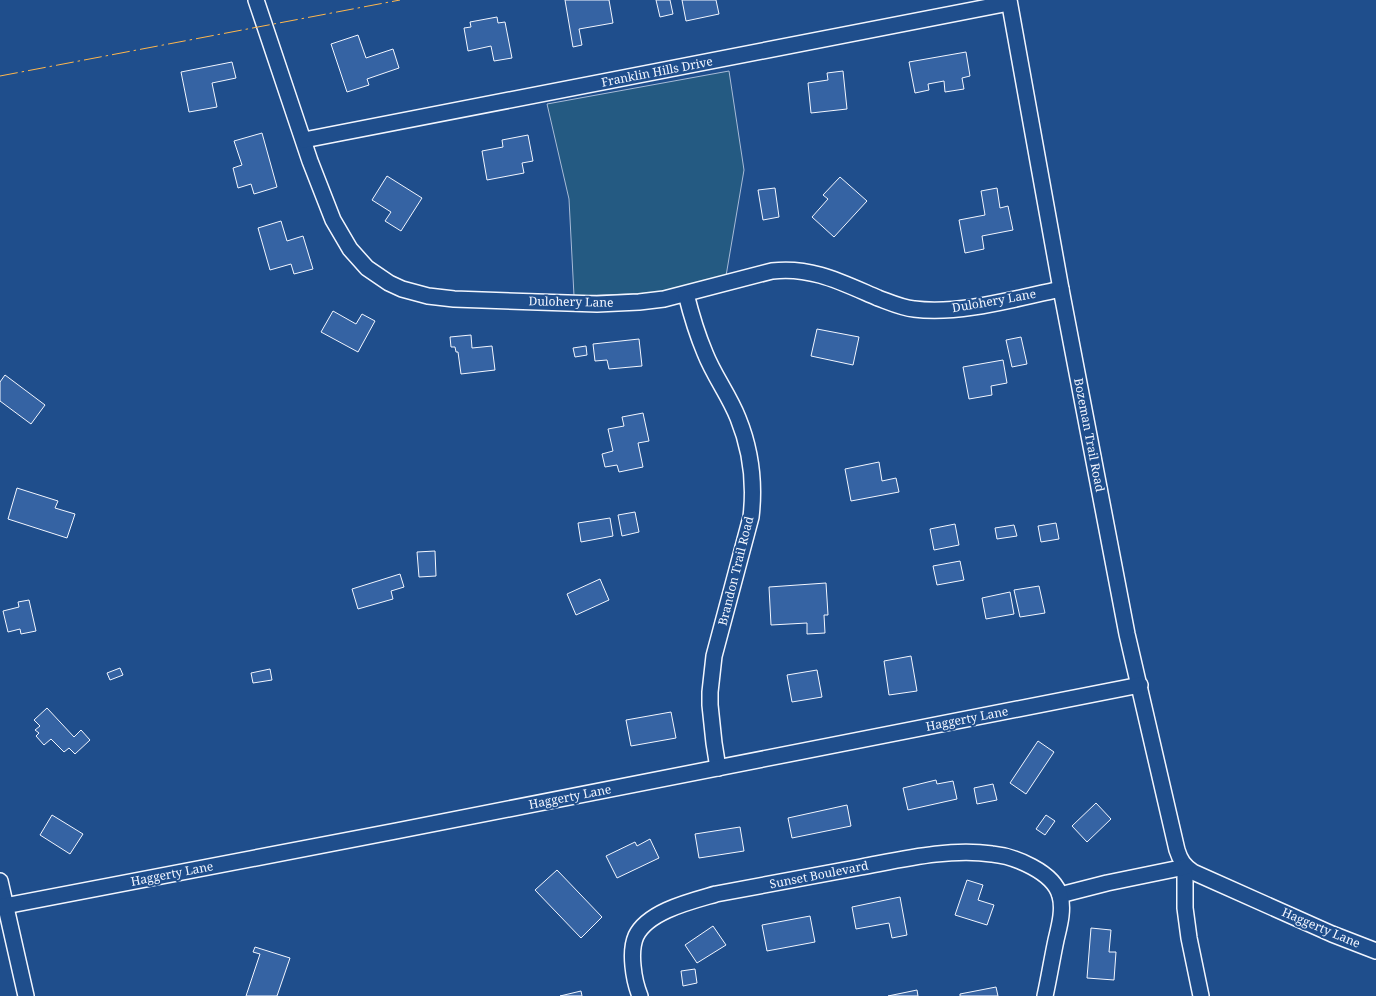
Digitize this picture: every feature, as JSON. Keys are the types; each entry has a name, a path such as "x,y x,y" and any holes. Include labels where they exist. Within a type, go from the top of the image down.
{"street":[{"name":"Dulohery Lane","path":"256,0 310,161 332,220 343,240 366,268 402,289 428,296 454,299 597,304 639,302 664,299 786,269 808,271 824,276 913,309 936,310 959,309 1062,289"},
{"name":"Franklin Hills Drive","path":"304,140 1009,2"},
{"name":"Bozeman Trail Road","path":"1009,2 1127,634 1177,850 1185,867"},
{"name":"Brandon Trail Road","path":"686,294 693,322 705,354 738,418 747,446 752,471 753,500 751,517 714,656 710,692 718,768"},
{"name":"Haggerty Lane","path":"3,907 1140,685"},
{"name":"Sunset Boulevard","path":"640,996 634,977 632,958 635,940 640,930 648,922 664,912 687,902 716,894 919,856 962,852 1010,857 1027,864 1048,877 1056,886 1060,895"},
{"name":"Haggerty Lane","path":"1185,867 1332,934 1376,951"},
{"path":"1045,996 1060,921 1060,895 1185,867 1184,908 1200,996"},
{"path":"0,880 3,907 26,996"}],"shaded area":[{"path":"729,71 744,170 726,276 654,293 574,296 569,199 547,104"}],"building":[{"path":"565,0 609,0 613,23 579,29 582,45 573,47"},
{"path":"656,0 670,0 673,14 660,17"},
{"path":"682,0 716,0 719,14 686,21"},
{"path":"497,17 498,23 505,22 512,58 494,61 491,46 468,51 464,28 471,27 470,22"},
{"path":"358,35 366,58 393,49 399,68 367,79 369,85 347,92 331,44"},
{"path":"966,52 970,76 962,78 964,89 945,92 944,81 928,84 929,90 915,93 909,62"},
{"path":"232,62 236,78 212,83 217,107 189,112 181,72"},
{"path":"843,71 847,109 811,113 808,83 828,80 827,73"},
{"path":"262,133 277,187 254,194 251,184 238,188 233,168 242,165 234,141"},
{"path":"528,135 533,161 522,163 524,173 487,180 482,151 503,147 502,140"},
{"path":"387,176 422,198 401,231 385,221 391,212 372,200"},
{"path":"840,177 867,201 834,237 812,217 828,199 823,195"},
{"path":"775,188 779,217 763,220 758,190"},
{"path":"997,188 1000,208 1008,206 1013,230 982,236 984,249 965,253 959,220 985,215 981,191"},
{"path":"281,221 287,241 303,236 313,269 294,274 291,264 270,270 258,228"},
{"path":"333,311 356,324 362,314 375,321 358,352 321,332"},
{"path":"817,329 859,337 853,365 811,356"},
{"path":"471,335 472,348 492,346 495,370 461,374 458,352 456,352 455,347 451,347 450,337"},
{"path":"1021,337 1027,364 1012,367 1006,340"},
{"path":"639,339 642,366 609,369 607,360 595,361 593,344"},
{"path":"586,346 587,355 575,357 573,348"},
{"path":"1003,360 1007,383 991,386 992,395 969,399 963,367"},
{"path":"5,375 45,405 31,424 0,401 0,382"},
{"path":"643,413 649,441 638,443 643,467 619,472 617,465 605,467 602,454 613,451 608,429 624,426 622,417"},
{"path":"879,462 882,481 896,478 899,492 851,501 845,469"},
{"path":"17,488 58,501 55,508 75,514 67,538 8,519"},
{"path":"635,512 639,532 622,536 618,515"},
{"path":"610,518 613,536 581,542 578,523"},
{"path":"1056,523 1059,539 1041,542 1038,526"},
{"path":"955,524 959,545 934,550 930,529"},
{"path":"1014,525 1017,536 997,539 995,528"},
{"path":"435,551 436,576 419,577 417,552"},
{"path":"960,561 964,580 937,585 933,566"},
{"path":"400,574 404,587 391,591 393,599 358,609 352,589"},
{"path":"600,579 609,600 576,615 567,594"},
{"path":"826,583 828,615 824,615 825,633 807,634 807,623 771,625 769,587"},
{"path":"1039,586 1045,613 1020,617 1014,590"},
{"path":"1010,592 1014,614 986,619 982,598"},
{"path":"29,600 36,631 21,634 20,629 8,632 3,611 19,607 18,602"},
{"path":"911,656 917,691 889,695 884,661"},
{"path":"120,668 123,675 110,680 107,673"},
{"path":"270,669 272,680 253,683 251,673"},
{"path":"817,670 822,697 792,702 787,675"},
{"path":"47,708 74,737 81,730 90,740 75,754 69,748 64,752 51,739 44,745 36,736 39,733 35,730 40,726 34,720"},
{"path":"671,712 676,738 631,746 626,720"},
{"path":"1038,741 1054,752 1026,794 1010,783"},
{"path":"936,780 937,784 953,781 957,799 908,810 903,788"},
{"path":"993,784 997,800 977,804 974,788"},
{"path":"1096,803 1111,819 1087,842 1072,826"},
{"path":"847,805 851,826 792,838 788,818"},
{"path":"52,815 83,834 70,854 40,835"},
{"path":"1046,815 1055,821 1045,835 1036,829"},
{"path":"740,827 744,851 699,858 695,834"},
{"path":"650,839 659,858 617,878 606,856 635,842 637,846"},
{"path":"557,870 602,917 581,938 535,890"},
{"path":"967,880 983,885 978,900 994,905 987,925 955,915"},
{"path":"900,897 907,935 892,938 889,923 856,929 852,907"},
{"path":"810,916 815,942 767,951 762,925"},
{"path":"713,926 726,945 697,963 685,945"},
{"path":"1091,928 1111,930 1109,952 1116,952 1114,980 1087,978"},
{"path":"255,947 290,958 277,996 246,996 260,954 253,952"},
{"path":"695,969 697,983 683,986 681,971"},
{"path":"996,987 998,996 960,996 960,994"},
{"path":"917,990 918,996 888,996"},
{"path":"581,991 582,996 560,996"}],"power":[{"path":"0,76 400,0"}]}
